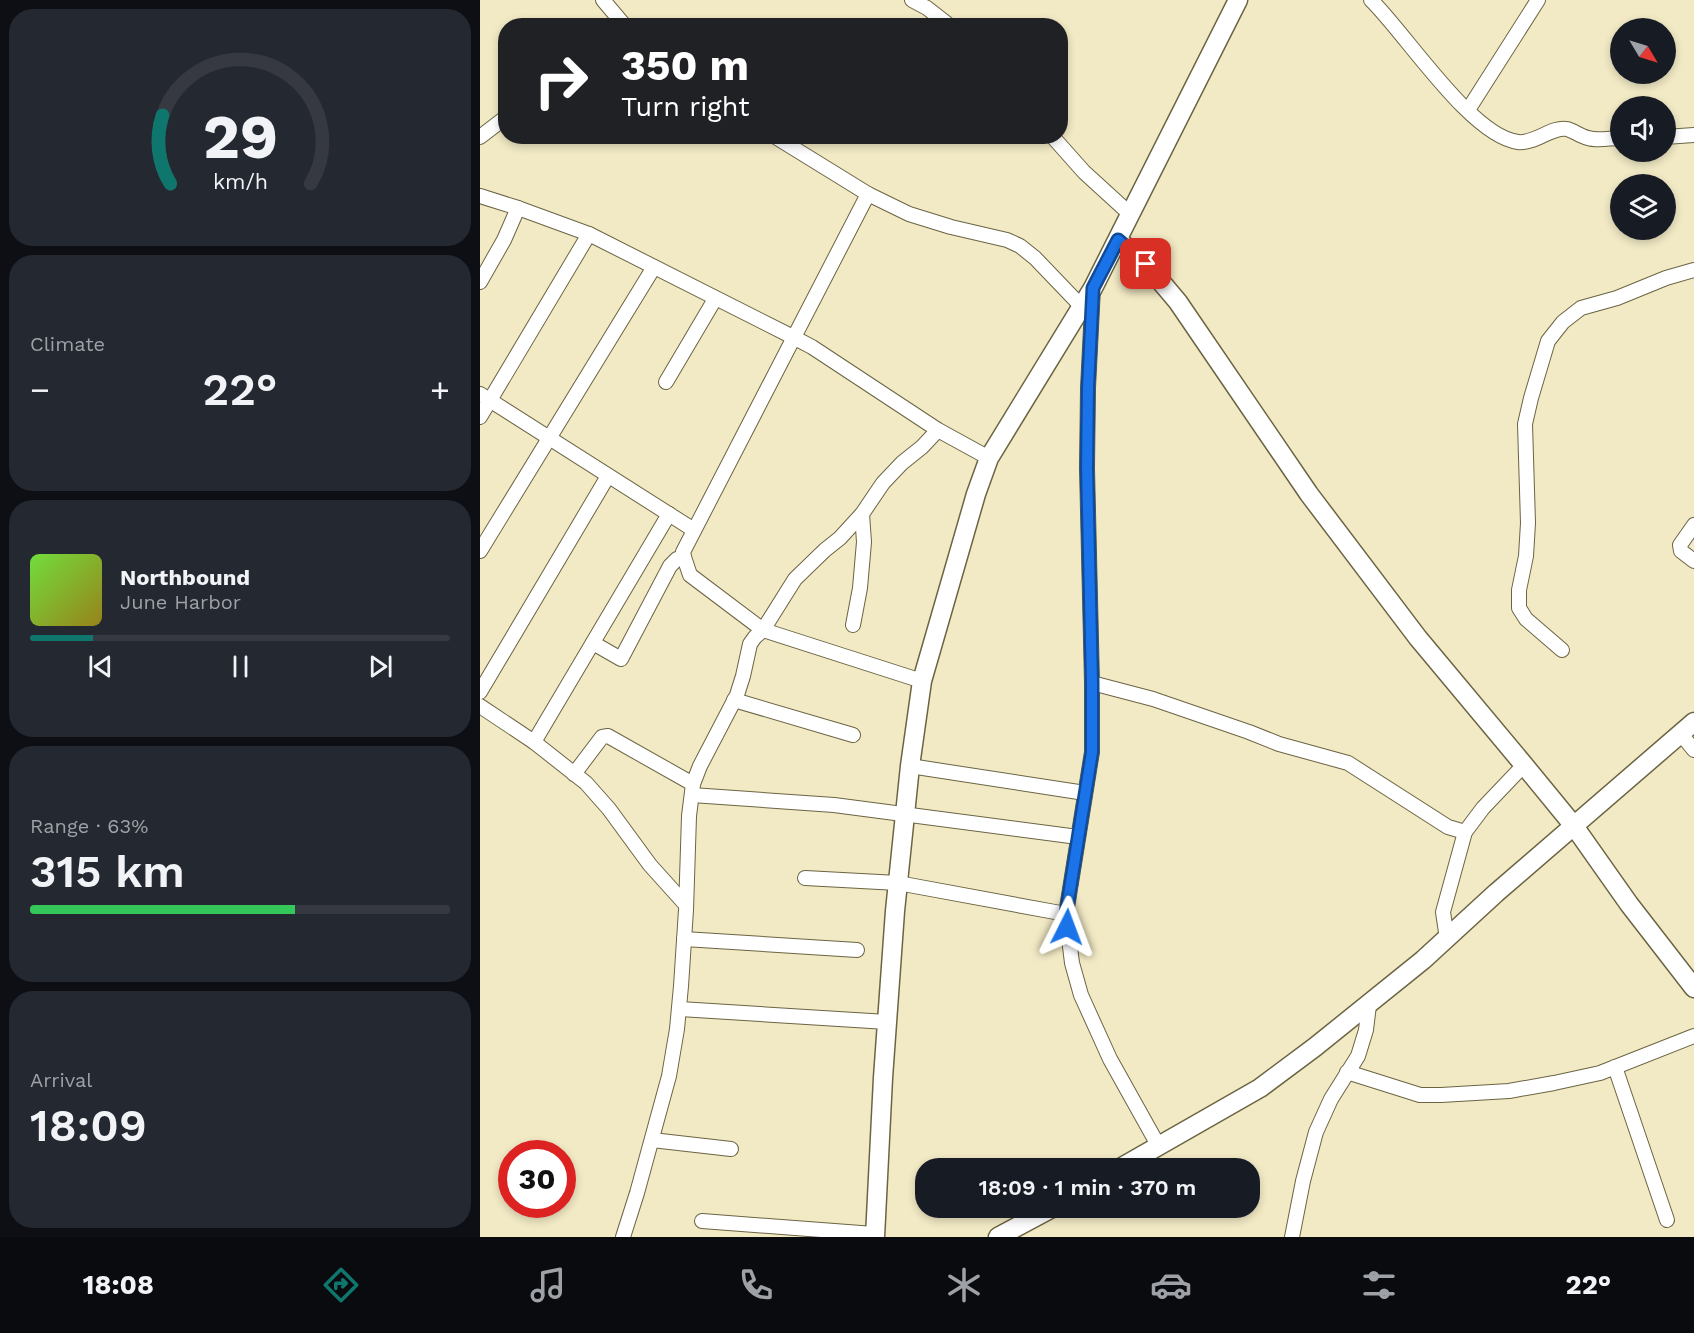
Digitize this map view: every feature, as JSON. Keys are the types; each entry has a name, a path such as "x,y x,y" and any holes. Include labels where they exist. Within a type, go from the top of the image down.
{"street":[{"path":"603,0 618,18"},
{"path":"912,0 940,18"},
{"path":"702,1221 875,1236 887,1022 910,766 922,681 976,494 989,458 1093,288 1238,0"},
{"path":"1371,0 1384,12 1450,94 1485,126 1506,139 1527,142 1567,129 1591,139 1610,138"},
{"path":"1468,110 1538,0"},
{"path":"480,137 498,123"},
{"path":"1676,136 1694,135"},
{"path":"787,144 868,194 909,214 951,228 1007,240 1020,246 1035,258 1082,307"},
{"path":"1059,144 1084,172 1130,214"},
{"path":"868,194 683,552 690,575 763,630 922,681"},
{"path":"480,196 588,234 793,337 812,347 938,430 989,458"},
{"path":"480,282 504,240 518,208"},
{"path":"480,417 485,397 588,234"},
{"path":"1118,240 1146,264 1178,302 1309,494 1418,638 1574,826 1629,904 1694,988"},
{"path":"480,551 654,267"},
{"path":"1562,650 1526,619 1519,608 1519,590 1526,556 1528,523 1525,424 1548,341 1563,322 1581,309 1694,270"},
{"path":"1093,288 1087,468 1092,752 1066,914 1072,963 1081,995 1110,1059 1158,1145"},
{"path":"666,382 715,299"},
{"path":"485,397 694,530"},
{"path":"623,1237 669,1076 680,1008 689,816 692,789 700,766 744,676 750,644 763,630 795,579 840,538 862,514 883,483 938,430"},
{"path":"480,692 608,476"},
{"path":"534,742 669,514"},
{"path":"854,625 864,542 862,514"},
{"path":"1694,525 1680,545 1681,551 1694,561"},
{"path":"593,643 621,659 670,566 677,559 684,557"},
{"path":"1092,683 1153,699 1279,744 1348,763 1448,826 1466,832"},
{"path":"734,700 853,735"},
{"path":"480,706 534,742 586,783 609,809 650,865 686,905"},
{"path":"1137,1158 1260,1088 1369,1005 1687,728 1694,750"},
{"path":"574,774 596,742 608,736 692,789 1078,837"},
{"path":"1447,939 1443,912 1466,832 1483,808 1524,765"},
{"path":"910,766 1085,793"},
{"path":"805,878 898,882 1066,914"},
{"path":"684,939 857,951"},
{"path":"1292,1237 1316,1132 1331,1099 1358,1056 1366,1030 1369,1005"},
{"path":"680,1008 887,1022"},
{"path":"1347,1072 1420,1095 1509,1091 1588,1076 1694,1036"},
{"path":"1615,1067 1667,1220"},
{"path":"652,1140 731,1149"},
{"path":"998,1237 1033,1218"}],"route":[{"path":"1067,927 1066,914 1092,752 1087,468 1093,288 1118,240 1146,264"}]}
